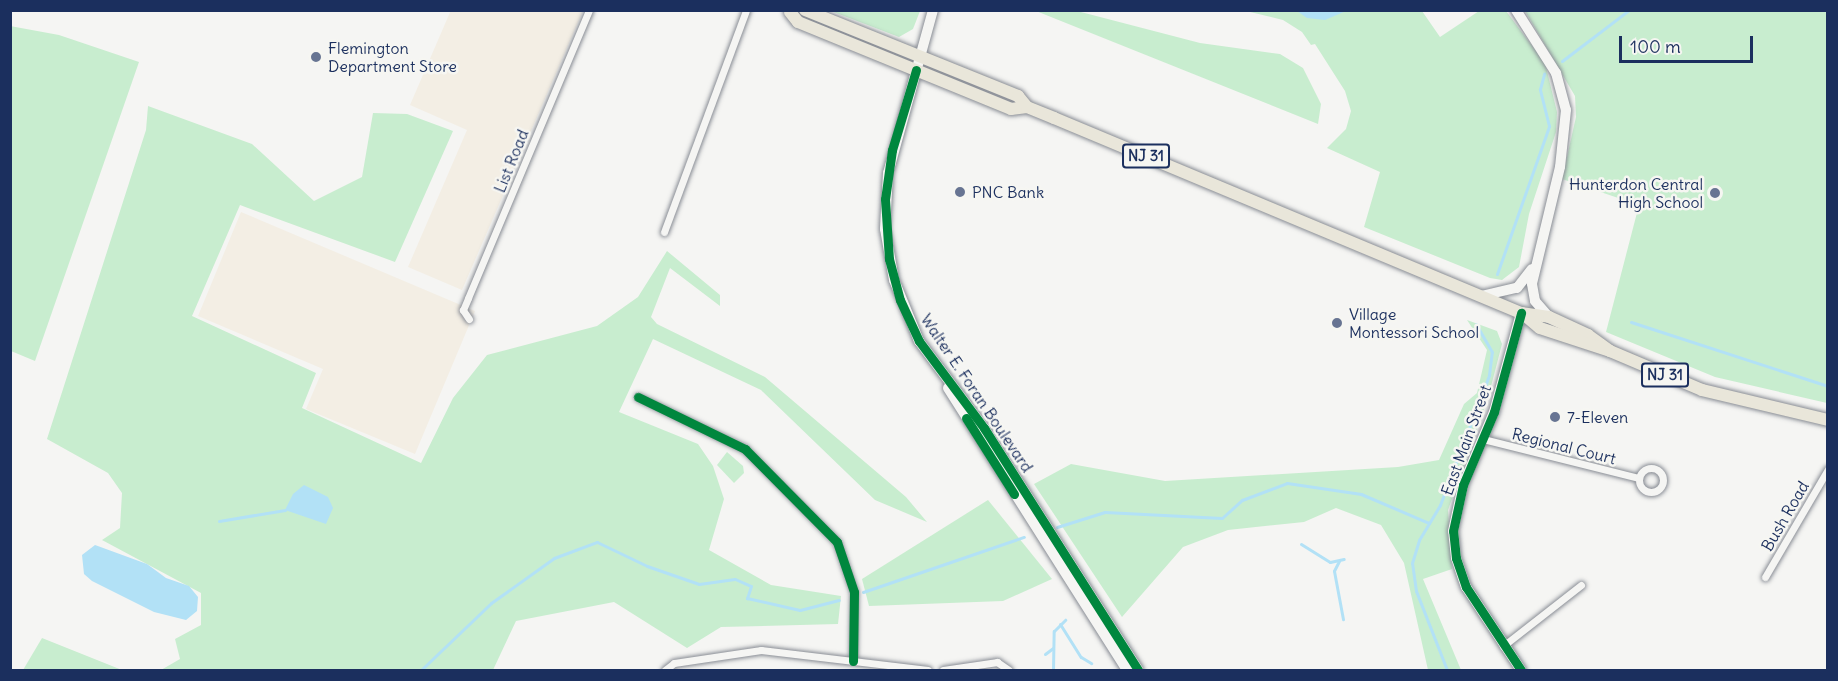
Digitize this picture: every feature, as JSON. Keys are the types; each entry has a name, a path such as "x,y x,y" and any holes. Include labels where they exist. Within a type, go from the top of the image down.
{"highway":[{"name":"NJ 31","path":"805,10 1018,96 1027,107 1521,313 1549,317 1588,335 1610,351"},
{"name":"NJ 31","path":"792,11 798,22 1011,109 1027,107"},
{"name":"NJ 31","path":"1521,313 1540,328 1610,351 1702,390 1827,420"}],"street":[{"name":"List Road","path":"469,319 463,310 589,10"},
{"path":"664,232 746,10"},
{"name":"Walter E. Foran Boulevard","path":"933,10 892,150 885,229 900,299 930,356 1129,668"},
{"path":"1516,10 1552,65 1566,110 1560,166 1535,264 1533,296 1549,317"},
{"path":"1481,296 1517,288 1535,264"},
{"name":"East Main Street","path":"1521,313 1483,439 1458,500 1454,546 1466,587 1521,670"},
{"path":"638,397 745,449 837,542 854,592 853,661"},
{"name":"Regional Court","path":"1483,439 1638,478"},
{"name":"Bush Road","path":"1765,577 1827,469"},
{"path":"1503,646 1581,585"},
{"path":"665,670 674,663 761,650 928,670"},
{"path":"943,670 998,662 1009,670"}],"shaded area":[{"path":"451,10 583,11 462,290 408,267 467,130 410,105"},
{"path":"241,212 475,311 415,454 306,409 323,369 198,316"}],"green space":[{"path":"831,11 920,11 913,29 899,37"},
{"path":"1036,11 1077,11 1200,43 1280,54 1303,68 1321,104 1318,124"},
{"path":"1246,11 1422,11 1440,37 1479,11 1506,11 1545,63 1557,112 1556,132 1529,214 1519,267 1502,280 1490,278 1364,227 1380,172 1327,148 1346,129 1351,111 1345,91 1315,44 1311,45 1302,32 1283,20"},
{"name":"Hunterdon Central High School","path":"1525,11 1827,11 1827,403 1715,377 1606,332 1639,205 1562,179 1576,117 1575,96"},
{"path":"10,26 59,35 139,62 35,361 11,351"},
{"path":"148,106 252,144 314,201 362,177 373,113 407,114 453,131 395,262 240,205 192,316 316,373 302,408 421,463 453,398 487,355 597,326 638,297 667,251 720,295 720,306 670,268 651,317 657,324 765,377 906,497 927,522 875,500 761,390 653,339 619,412 698,444 713,466 724,499 709,550 771,585 841,596 838,624 721,627 687,648 614,602 516,621 493,670 161,670 180,659 175,639 201,625 201,593 102,540 120,528 122,493 108,473 47,439 146,130"},
{"path":"1467,320 1497,331 1502,344 1488,398 1448,510 1452,569 1423,579 1461,670 1428,670 1404,563 1381,525 1336,508 1304,522 1228,530 1183,547 1122,617 1034,484 1071,464 1165,481 1398,467 1439,460 1464,404 1477,393 1487,350"},
{"path":"727,452 743,466 744,473 734,483 717,465"},
{"path":"988,500 1052,579 1003,601 869,606 862,579"},
{"path":"42,638 122,670 23,670"}],"water":[{"path":"1297,11 1346,11 1325,20 1307,18"},
{"path":"304,485 328,497 333,508 326,524 285,510 293,494"},
{"path":"95,545 147,564 166,578 189,586 198,597 197,611 186,620 154,612 92,581 84,574 82,555"}],"waterway":[{"path":"1562,61 1629,10"},
{"path":"1497,274 1549,126 1540,89 1544,74"},
{"path":"1631,322 1828,386"},
{"path":"1447,670 1416,591 1412,563 1419,540 1440,505 1489,375 1492,352 1476,324"},
{"path":"1057,527 1105,512 1222,518 1242,500 1287,483 1361,494 1429,523"},
{"path":"219,521 285,510"},
{"path":"863,592 1024,537"},
{"path":"421,670 491,603 554,558 597,542 647,566 699,584 735,579 751,586 747,598 800,610 839,600"},
{"path":"1301,544 1330,562 1344,559"},
{"path":"1339,561 1334,571 1343,619"},
{"path":"1053,670 1054,631 1065,620"},
{"path":"1060,624 1081,657 1091,663"},
{"path":"1045,654 1053,648"}],"cycle path":[{"path":"916,70 892,150 885,199 889,259 900,300 919,341 984,428 1138,670"},
{"path":"1521,313 1494,412 1463,485 1453,531 1456,558 1466,587 1521,670"},
{"path":"638,397 745,449 837,542 854,592 853,661"},
{"path":"966,418 1014,494"}],"place":[{"name":"Flemington Department Store","path":"316,57"},
{"name":"PNC Bank","path":"960,192"},
{"name":"Hunterdon Central High School","path":"1715,193"},
{"name":"Village Montessori School","path":"1337,323"},
{"name":"7-Eleven","path":"1555,417"}]}
